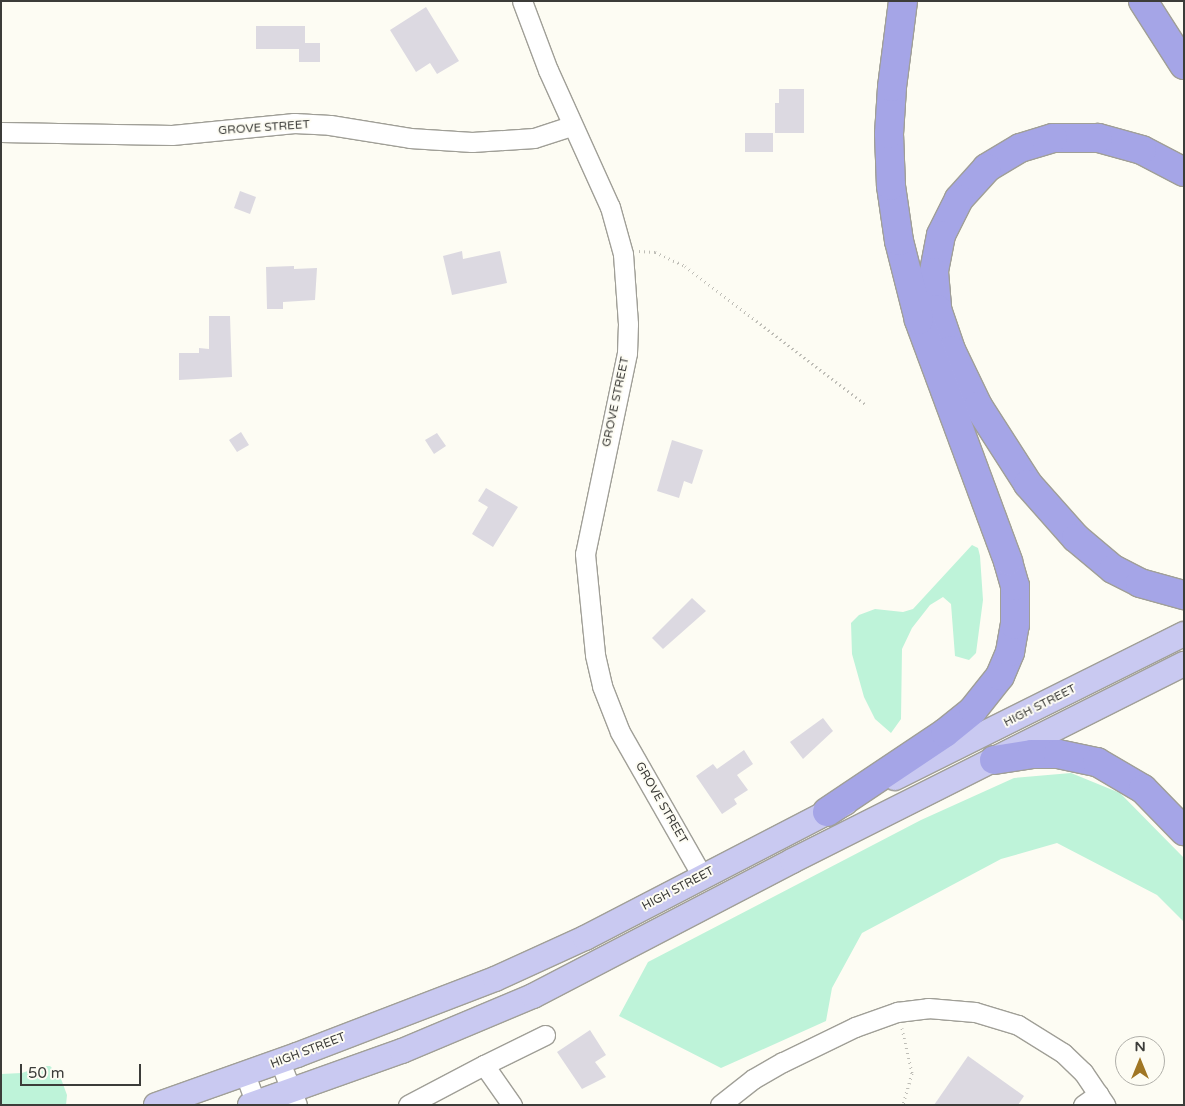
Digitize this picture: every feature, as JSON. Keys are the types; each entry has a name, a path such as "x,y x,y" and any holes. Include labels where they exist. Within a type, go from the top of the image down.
{"highway":[{"path":"827,812 945,733 973,710 1000,676 1010,652 1015,625 1014,586 1008,561 922,326 899,241 891,186 890,127 903,1"},
{"path":"1142,1 1184,65"},
{"path":"1184,172 1142,150 1098,138 1053,138 1020,148 987,168 959,198 941,235 934,279 937,309 959,368 1001,444 1028,484 1076,538 1113,569 1140,583 1184,595"},
{"path":"994,760 1032,754 1058,754 1097,762 1143,789 1184,831"}],"main road":[{"name":"HIGH STREET","path":"156,1105 280,1062 532,962 1184,634"},
{"path":"254,1104 294,1098 533,996 1184,664"}],"street":[{"path":"522,1 572,126"},
{"name":"GROVE STREET","path":"1,132 172,135 294,123 330,125 410,138 472,142 534,138 572,126 610,207 623,254 628,324 626,353 586,541 586,592 595,655 611,713 702,876"},
{"path":"720,1105 753,1079 855,1027 898,1012 928,1008 961,1010 1018,1025 1063,1054 1102,1099 1083,1105"},
{"path":"408,1105 545,1035"},
{"path":"280,1062 294,1098"},
{"path":"484,1065 512,1105"},
{"path":"245,1074 254,1104"}],"path":[{"path":"623,254 655,252 686,266 865,404"},
{"path":"898,1012 912,1073 902,1105"}],"green space":[{"path":"972,545 978,548 980,556 983,600 976,653 969,660 955,656 951,604 943,597 930,605 912,628 902,649 901,719 891,733 875,719 864,697 852,654 851,623 859,615 875,609 903,612 913,609"},
{"path":"1071,773 1120,793 1184,858 1184,922 1157,895 1057,843 1001,859 862,933 832,988 826,1021 721,1068 619,1016 648,962 921,820 1014,778"},
{"path":"42,1066 50,1066 60,1076 67,1095 66,1105 1,1105 1,1074 22,1073"}],"building":[{"path":"426,7 459,61 437,74 430,63 416,72 390,30"},
{"path":"256,26 305,26 305,43 320,43 320,62 299,62 299,49 256,49"},
{"path":"779,89 804,89 804,133 775,133 775,103 779,103"},
{"path":"745,133 773,133 773,152 745,152"},
{"path":"240,191 256,197 250,214 234,208"},
{"path":"462,251 463,259 500,251 507,283 452,295 443,256"},
{"path":"294,266 294,269 317,268 315,300 283,302 283,309 267,309 266,267"},
{"path":"209,316 230,316 232,377 179,380 179,353 199,353 199,348 209,349"},
{"path":"241,432 249,445 237,452 229,440"},
{"path":"437,433 446,446 434,454 425,440"},
{"path":"672,440 703,450 692,484 684,481 679,498 657,491"},
{"path":"486,488 518,507 493,547 472,534 488,507 478,501"},
{"path":"692,598 706,611 663,649 652,638"},
{"path":"823,718 833,731 803,759 790,742"},
{"path":"744,750 753,764 737,775 748,790 734,799 737,804 722,814 696,776 713,764 717,769"},
{"path":"590,1030 606,1055 595,1062 606,1077 582,1089 557,1052"},
{"path":"968,1056 1024,1096 1018,1105 934,1105"}]}
